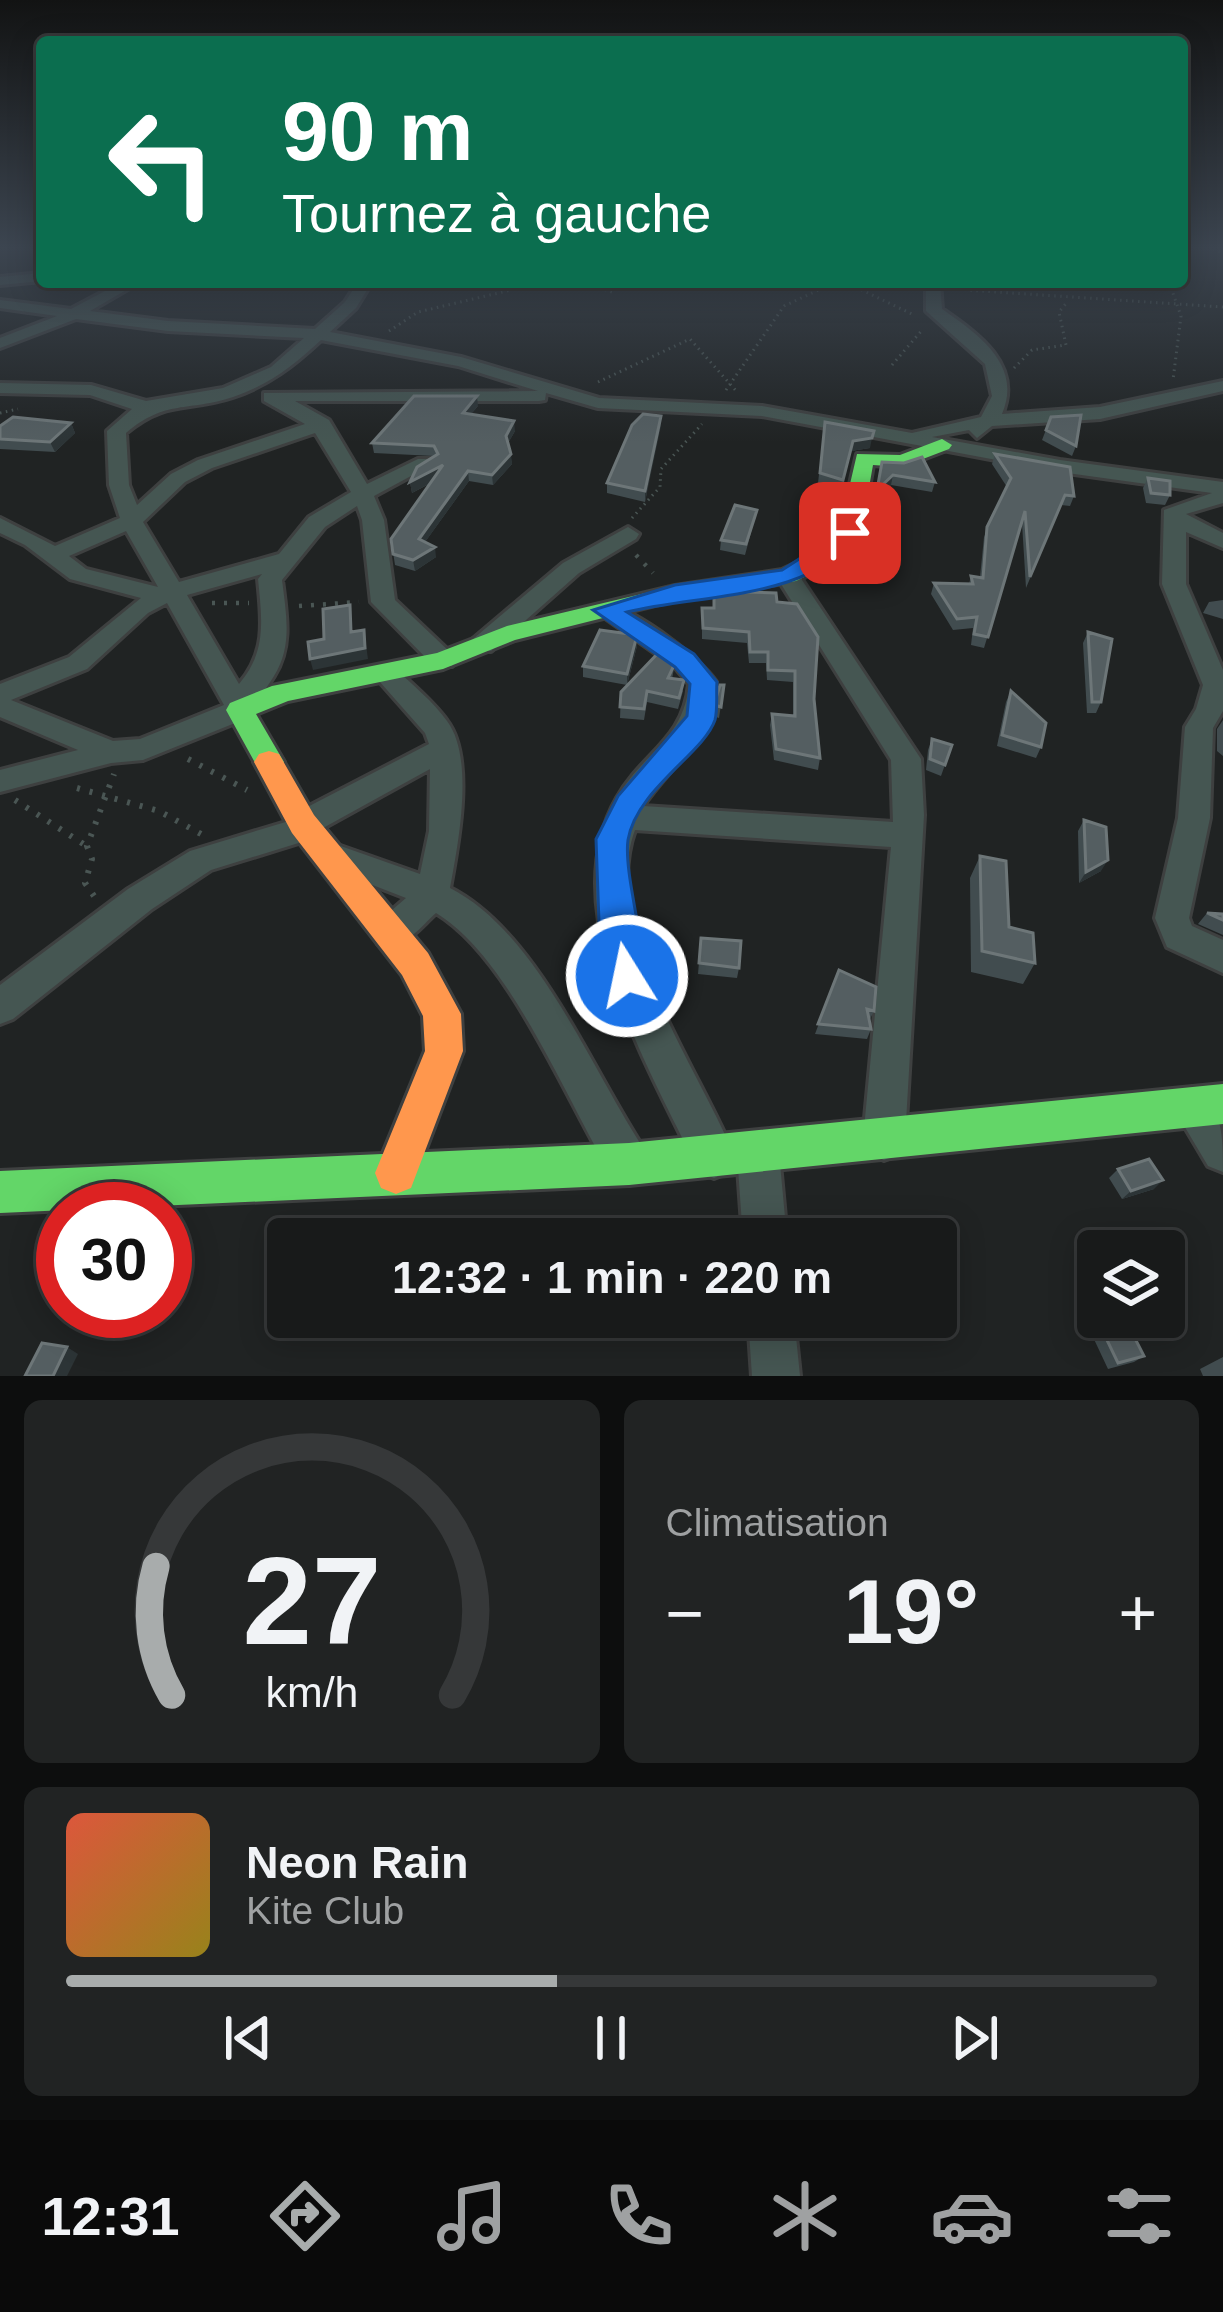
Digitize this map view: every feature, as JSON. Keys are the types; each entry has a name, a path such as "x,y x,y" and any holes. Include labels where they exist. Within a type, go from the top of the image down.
{"street":[{"path":"1,343 31,313"},
{"path":"1,343 75,313"},
{"path":"93,313 168,326 316,334 461,362 636,408 755,410 1223,492"},
{"path":"0,388 91,390 146,407 190,400 250,386 341,313"},
{"path":"7,785 158,744 239,706 282,693 443,660 673,593 788,576 826,555 850,533 864,458 902,461 947,446 988,421 998,375 985,346 937,313"},
{"path":"277,396 285,361"},
{"path":"899,436 988,421 1100,413 1223,386"},
{"path":"190,400 580,393"},
{"path":"54,557 73,543 132,520 178,478 205,464 325,426 335,404 346,394"},
{"path":"277,396 325,426 374,520 383,602 443,660"},
{"path":"146,407 116,431 119,485 132,520 312,836 390,932 442,1014 445,1051 396,1173"},
{"path":"239,706 274,660 279,634 270,579 282,560 317,522 425,464"},
{"path":"1223,492 1175,510 1174,584 1220,683 1198,727 1194,818 1172,919 1179,937 1223,957"},
{"path":"1174,519 1223,541"},
{"path":"0,525 32,539 78,574 172,597"},
{"path":"482,645 571,568 628,534"},
{"path":"0,694 79,663 140,608 282,560"},
{"path":"788,576 808,602 858,692 906,759 908,835 884,1139"},
{"path":"606,610 684,661 704,682 700,720 657,764 612,839 616,923 627,976 714,1157"},
{"path":"385,674 436,728 445,748 446,831 432,895 390,932"},
{"path":"0,706 119,753"},
{"path":"0,1006 201,860 312,836 445,748"},
{"path":"623,817 908,835"},
{"path":"312,836 463,912 506,955 591,1109 629,1164"},
{"path":"0,1192 629,1164 1208,1105 1223,1151"},
{"path":"758,1153 763,1218"},
{"path":"773,1338 776,1376"}],"path":[{"path":"372,345 410,313"},
{"path":"673,593 642,564 628,523 660,487 661,469 757,351 774,313"},
{"path":"892,365 912,347 925,320 911,313"},
{"path":"998,375 1032,350 1066,345 1059,313"},
{"path":"1178,313 1181,332 1171,378 1189,394"},
{"path":"580,393 690,339 755,410"},
{"path":"172,597 273,606 383,602"},
{"path":"158,744 253,794"},
{"path":"112,922 85,883 92,859 87,846 119,753"},
{"path":"7,785 104,792 159,811 232,851"},
{"path":"7,785 23,810 87,846"}],"building":[{"path":"414,396 477,396 463,413 514,421 506,436 511,454 492,475 468,471 419,539 435,547 413,560 393,554 391,539 443,465 410,482 417,467 438,454 434,446 372,443"},
{"path":"643,414 661,416 645,491 607,483 632,425"},
{"path":"1081,415 1076,446 1046,430 1051,417"},
{"path":"13,417 71,423 50,442 0,439 0,426"},
{"path":"825,422 874,431 872,438 853,441 843,480 820,473"},
{"path":"995,454 1070,467 1074,496 1065,495 1030,577 1025,511 988,637 974,634 977,617 957,619 934,583 973,584 971,576 983,578 987,527 1011,478"},
{"path":"922,457 935,482 893,475 877,490 882,462 904,463"},
{"path":"1148,478 1170,481 1170,495 1151,493"},
{"path":"735,505 757,510 746,544 721,540"},
{"path":"714,591 776,593 777,602 797,604 818,637 814,699 820,758 776,749 772,714 795,716 795,671 768,670 768,652 750,652 749,632 703,628 702,608 714,608"},
{"path":"350,605 351,632 364,630 365,648 310,659 308,642 324,639 323,609"},
{"path":"600,630 637,635 627,674 583,666"},
{"path":"1088,632 1112,639 1101,702 1092,702"},
{"path":"660,651 675,663 668,678 684,680 679,698 647,691 644,709 620,707 621,692"},
{"path":"724,685 721,707 714,705"},
{"path":"1011,691 1046,723 1041,747 1002,735"},
{"path":"932,739 952,745 945,765 930,759"},
{"path":"1084,820 1106,827 1108,860 1086,872"},
{"path":"980,856 1006,861 1009,927 1033,933 1035,963 982,951"},
{"path":"701,938 741,941 739,968 699,963"},
{"path":"839,970 876,987 874,1011 867,1009 871,1029 818,1024"},
{"path":"1149,1159 1163,1180 1131,1191 1118,1169"},
{"path":"1106,1338 1135,1338 1144,1356 1118,1363"},
{"path":"42,1343 67,1347 53,1376 25,1376"}],"traffic: fast":[{"path":"269,762 240,710 282,693 443,660 507,634 675,593 788,576 815,563 850,533 864,458 902,461 942,445"},
{"path":"0,1192 629,1164 1223,1104"}],"traffic: slow":[{"path":"269,762 303,824 415,964 442,1014 444,1051 396,1173"}],"route":[{"path":"627,976 616,923 612,839 628,804 657,764 700,720 704,682 684,661 606,610 675,593 788,576 837,548 850,533"}]}
